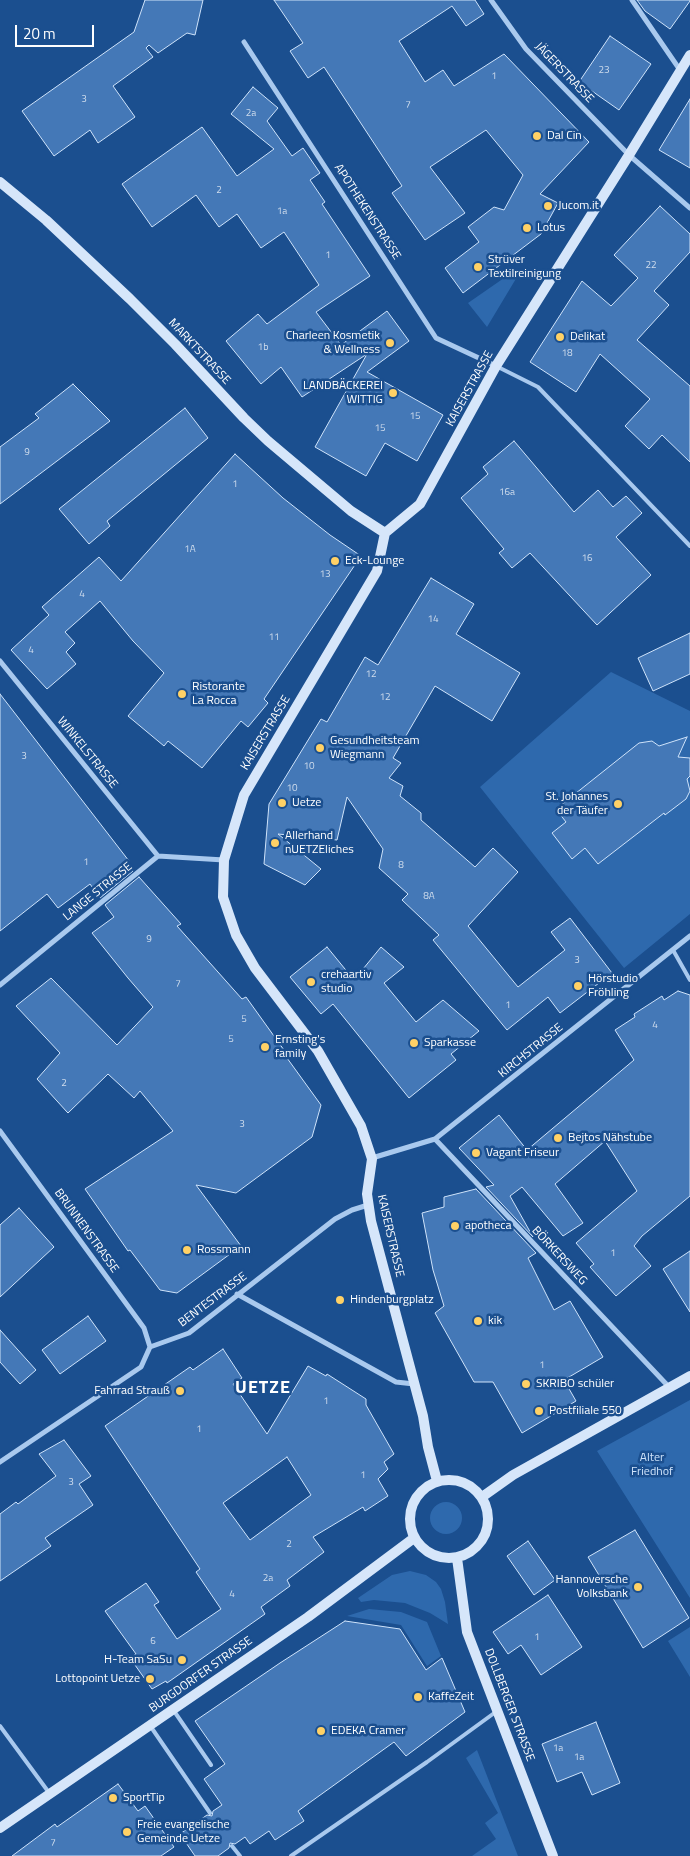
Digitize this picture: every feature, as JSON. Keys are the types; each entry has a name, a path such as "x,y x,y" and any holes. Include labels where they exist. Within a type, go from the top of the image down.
{"street":[{"name":"JÄGERSTRASSE","path":"491,0 526,49 629,155 690,208"},
{"path":"632,0 680,71"},
{"name":"APOTHEKENSTRASSE","path":"244,42 436,338 496,366"},
{"name":"KAISERSTRASSE","path":"437,1481 414,1384 371,1221 366,1194 372,1158 361,1126 318,1051 255,968 236,935 223,897 224,860 244,796 377,571 385,532 420,504 496,366 690,55"},
{"name":"MARKTSTRASSE","path":"0,182 46,220 130,299 268,441 351,511 385,532"},
{"name":"WINKELSTRASSE","path":"0,661 158,856"},
{"path":"158,856 224,860"},
{"name":"LANGE STRASSE","path":"0,985 158,856"},
{"name":"KIRCHSTRASSE","path":"372,1158 435,1139 690,936"},
{"name":"BRUNNENSTRASSE","path":"0,1131 144,1328 150,1346"},
{"name":"BÖRKERSWEG","path":"435,1139 670,1387"},
{"name":"BENTESTRASSE","path":"150,1346 189,1333 335,1219 368,1204"},
{"path":"237,1294 396,1382 414,1384"},
{"path":"0,1462 141,1367 150,1346"},
{"path":"482,1497 513,1475 690,1376"},
{"path":"450,1479 462,1481 482,1497 487,1509 488,1522 485,1534 479,1545 469,1553 456,1558 432,1555 422,1548 414,1538 410,1521 412,1504 418,1494 437,1481 450,1479"},
{"name":"BURGDORFER STRASSE","path":"0,1828 308,1617 414,1538"},
{"name":"DOLLBERGER STRASSE","path":"456,1558 467,1632 553,1856"}],"lane":[{"path":"496,366 538,387 690,546"},
{"path":"673,950 690,980"},
{"path":"173,1709 211,1766"},
{"path":"291,1856 433,1758 497,1711"},
{"path":"0,1726 50,1794"},
{"path":"149,1726 210,1813"},
{"path":"232,1846 240,1856"}],"green space":[{"path":"517,269 520,272 487,327 468,303"},
{"path":"611,672 690,711 690,914 624,968 480,787"},
{"name":"Alter Friedhof","path":"690,1400 690,1598 597,1451"},
{"path":"446,1502 458,1506 462,1518 458,1530 446,1534 434,1530 430,1518 434,1506"},
{"path":"410,1571 426,1575 436,1582 441,1589 445,1602 448,1624 430,1613 405,1603 374,1600 361,1602 358,1598 392,1575"},
{"path":"369,1609 401,1612 427,1622 441,1656 427,1666 401,1625 347,1616"},
{"path":"690,1627 690,1677 668,1641"},
{"path":"477,1750 518,1856 472,1856 496,1839 485,1823 498,1813 466,1758"}],"building":[{"path":"145,0 203,0 195,35 187,33 158,53 149,45 146,48 153,57 113,86 135,117 98,143 90,130 54,156 22,111 134,32"},
{"path":"274,0 475,0 484,14 466,26 452,6 399,41 425,82 443,70 454,86 504,54 589,142 540,194 558,203 541,234 463,293 445,268 479,242 468,227 494,207 504,210 523,175 486,130 430,167 465,213 425,240 392,193 402,186 324,67 308,78 290,51 303,43"},
{"path":"637,0 690,1 670,29 645,11"},
{"path":"610,36 651,64 619,110 579,82"},
{"path":"253,87 278,108 267,121 292,156 303,148 320,173 310,180 325,202 322,204 370,276 316,312 341,345 387,311 409,341 367,372 443,415 417,461 385,443 366,476 315,447 367,354 302,397 281,367 261,384 226,341 258,314 267,324 319,285 284,232 261,248 237,214 219,227 196,195 152,227 122,184 202,127 237,176 274,149 231,114"},
{"path":"690,99 690,168 659,150"},
{"path":"660,206 690,234 690,252 654,291 669,305 637,340 690,386 690,462 662,435 649,449 625,426 650,399 600,354 576,392 530,362 582,281 611,306 638,278 614,255"},
{"path":"73,384 110,421 0,504 0,447 39,418 35,414"},
{"path":"185,408 208,438 107,521 110,526 89,544 59,509"},
{"path":"514,441 574,512 598,490 613,507 626,496 642,513 616,537 651,575 597,625 530,553 512,568 499,553 504,549 461,498 488,474 483,467"},
{"path":"235,454 283,498 330,535 361,556 264,699 268,703 248,727 241,721 202,768 168,741 164,746 128,716 164,673 133,641 100,601 65,632 75,643 66,652 76,664 47,689 11,650 49,615 42,607 99,557 121,581"},
{"path":"431,578 474,604 456,634 520,673 492,721 435,686 393,758 401,763 389,778 403,786 400,796 421,813 421,820 475,867 493,848 518,872 468,926 518,987 565,950 551,932 570,918 612,973 560,1013 548,997 507,1030 433,940 439,935 402,900 408,894 379,868 383,849 347,797 337,840 278,834 321,869 305,885 264,864 269,804 321,719 327,722 365,657 378,665"},
{"path":"690,633 690,674 653,691 638,658"},
{"path":"0,694 129,861 126,863 133,871 100,898 90,884 58,908 47,894 0,931"},
{"name":"St. Johannes der Täufer","path":"687,737 678,757 690,758 690,776 687,779 690,791 686,799 665,815 664,813 598,864 585,848 572,859 552,833 566,822 556,809 639,743 652,741 659,746"},
{"path":"139,877 181,924 177,926 242,999 246,997 321,1105 312,1137 236,1193 196,1185 241,1246 177,1293 160,1290 130,1250 128,1251 85,1189 173,1131 140,1091 134,1098 108,1074 68,1113 37,1079 60,1053 16,1006 51,978 117,1045 153,1007 92,933 114,917 105,905"},
{"path":"327,947 354,980 381,947 404,967 384,983 416,1022 443,1000 479,1031 451,1054 456,1060 409,1098 333,1004 321,1014 290,977"},
{"path":"678,991 690,995 690,1196 642,1236 634,1246 651,1266 616,1296 590,1267 594,1264 576,1243 637,1191 605,1141 555,1184 583,1223 563,1236 522,1187 510,1196 533,1237 486,1187 494,1185 459,1148 499,1115 527,1150 634,1060 615,1030 635,1017 634,1014 662,996 664,1000"},
{"path":"476,1189 536,1253 528,1258 554,1310 570,1301 603,1357 564,1380 576,1401 522,1433 493,1382 474,1382 435,1313 444,1306 433,1270 422,1213 444,1207 444,1197"},
{"path":"19,1208 54,1247 0,1297 0,1225"},
{"path":"690,1251 690,1312 663,1269"},
{"path":"88,1316 106,1341 60,1374 42,1350"},
{"path":"0,1330 36,1370 20,1384 0,1362"},
{"path":"223,1349 242,1378 233,1384 267,1434 308,1366 326,1376 327,1374 366,1399 366,1405 394,1454 384,1462 388,1469 378,1479 388,1496 365,1511 363,1507 313,1537 324,1552 287,1580 290,1586 261,1607 265,1614 167,1683 166,1681 152,1689 130,1658 136,1654 105,1611 146,1583 159,1602 154,1605 177,1639 221,1609 196,1572 200,1569 105,1426 190,1367 193,1370","holes":["287,1457 311,1495 250,1540 223,1503"]},
{"path":"64,1440 91,1476 79,1484 93,1505 45,1538 51,1546 0,1581 0,1514 16,1502 18,1504 56,1476 39,1454"},
{"name":"Hannoversche Volksbank","path":"635,1530 689,1618 643,1648 588,1557"},
{"path":"528,1541 555,1580 534,1595 507,1556"},
{"path":"548,1595 582,1647 541,1675 521,1645 508,1654 493,1632"},
{"name":"EDEKA Cramer","path":"345,1621 400,1629 426,1670 442,1658 465,1712 406,1756 394,1742 298,1811 304,1821 275,1840 269,1831 250,1844 245,1837 235,1844 230,1843 229,1848 218,1856 195,1856 180,1834 207,1815 212,1816 213,1811 222,1805 204,1779 225,1764 195,1721"},
{"path":"596,1722 620,1783 592,1795 582,1772 557,1782 542,1744"},
{"name":"Freie evangelische Gemeinde Uetze","path":"118,1784 138,1811 145,1806 174,1847 161,1856 12,1856 55,1824 57,1827"}],"place":[{"name":"Dal Cin","path":"537,136"},
{"name":"Jucom.it","path":"548,206"},
{"name":"Lotus","path":"527,228"},
{"name":"Strüver Textilreinigung","path":"478,267"},
{"name":"Delikat","path":"560,337"},
{"name":"Charleen Kosmetik & Wellness","path":"390,343"},
{"name":"LANDBÄCKEREI WITTIG","path":"393,393"},
{"name":"Eck-Lounge","path":"335,561"},
{"name":"Ristorante La Rocca","path":"182,694"},
{"name":"Gesundheitsteam Wiegmann","path":"320,748"},
{"name":"Uetze","path":"282,803"},
{"name":"St. Johannes der Täufer","path":"618,804"},
{"name":"Allerhand nUETZEliches","path":"275,843"},
{"name":"crehaartiv studio","path":"311,982"},
{"name":"Hörstudio Fröhling","path":"578,986"},
{"name":"Sparkasse","path":"414,1043"},
{"name":"Ernsting's family","path":"265,1047"},
{"name":"Bejtos Nähstube","path":"558,1138"},
{"name":"Vagant Friseur","path":"476,1153"},
{"name":"apotheca","path":"455,1226"},
{"name":"Rossmann","path":"187,1250"},
{"name":"Hindenburgplatz","path":"340,1300"},
{"name":"kik","path":"478,1321"},
{"name":"SKRIBO schüler","path":"526,1384"},
{"name":"Fahrrad Strauß","path":"180,1391"},
{"name":"Postfiliale 550","path":"539,1411"},
{"name":"Hannoversche Volksbank","path":"638,1587"},
{"name":"H-Team SaSu","path":"182,1660"},
{"name":"Lottopoint Uetze","path":"150,1679"},
{"name":"KaffeZeit","path":"418,1697"},
{"name":"EDEKA Cramer","path":"321,1731"},
{"name":"SportTip","path":"113,1798"},
{"name":"Freie evangelische Gemeinde Uetze","path":"127,1832"}],"district":[{"name":"UETZE","path":"263,1389"}]}
